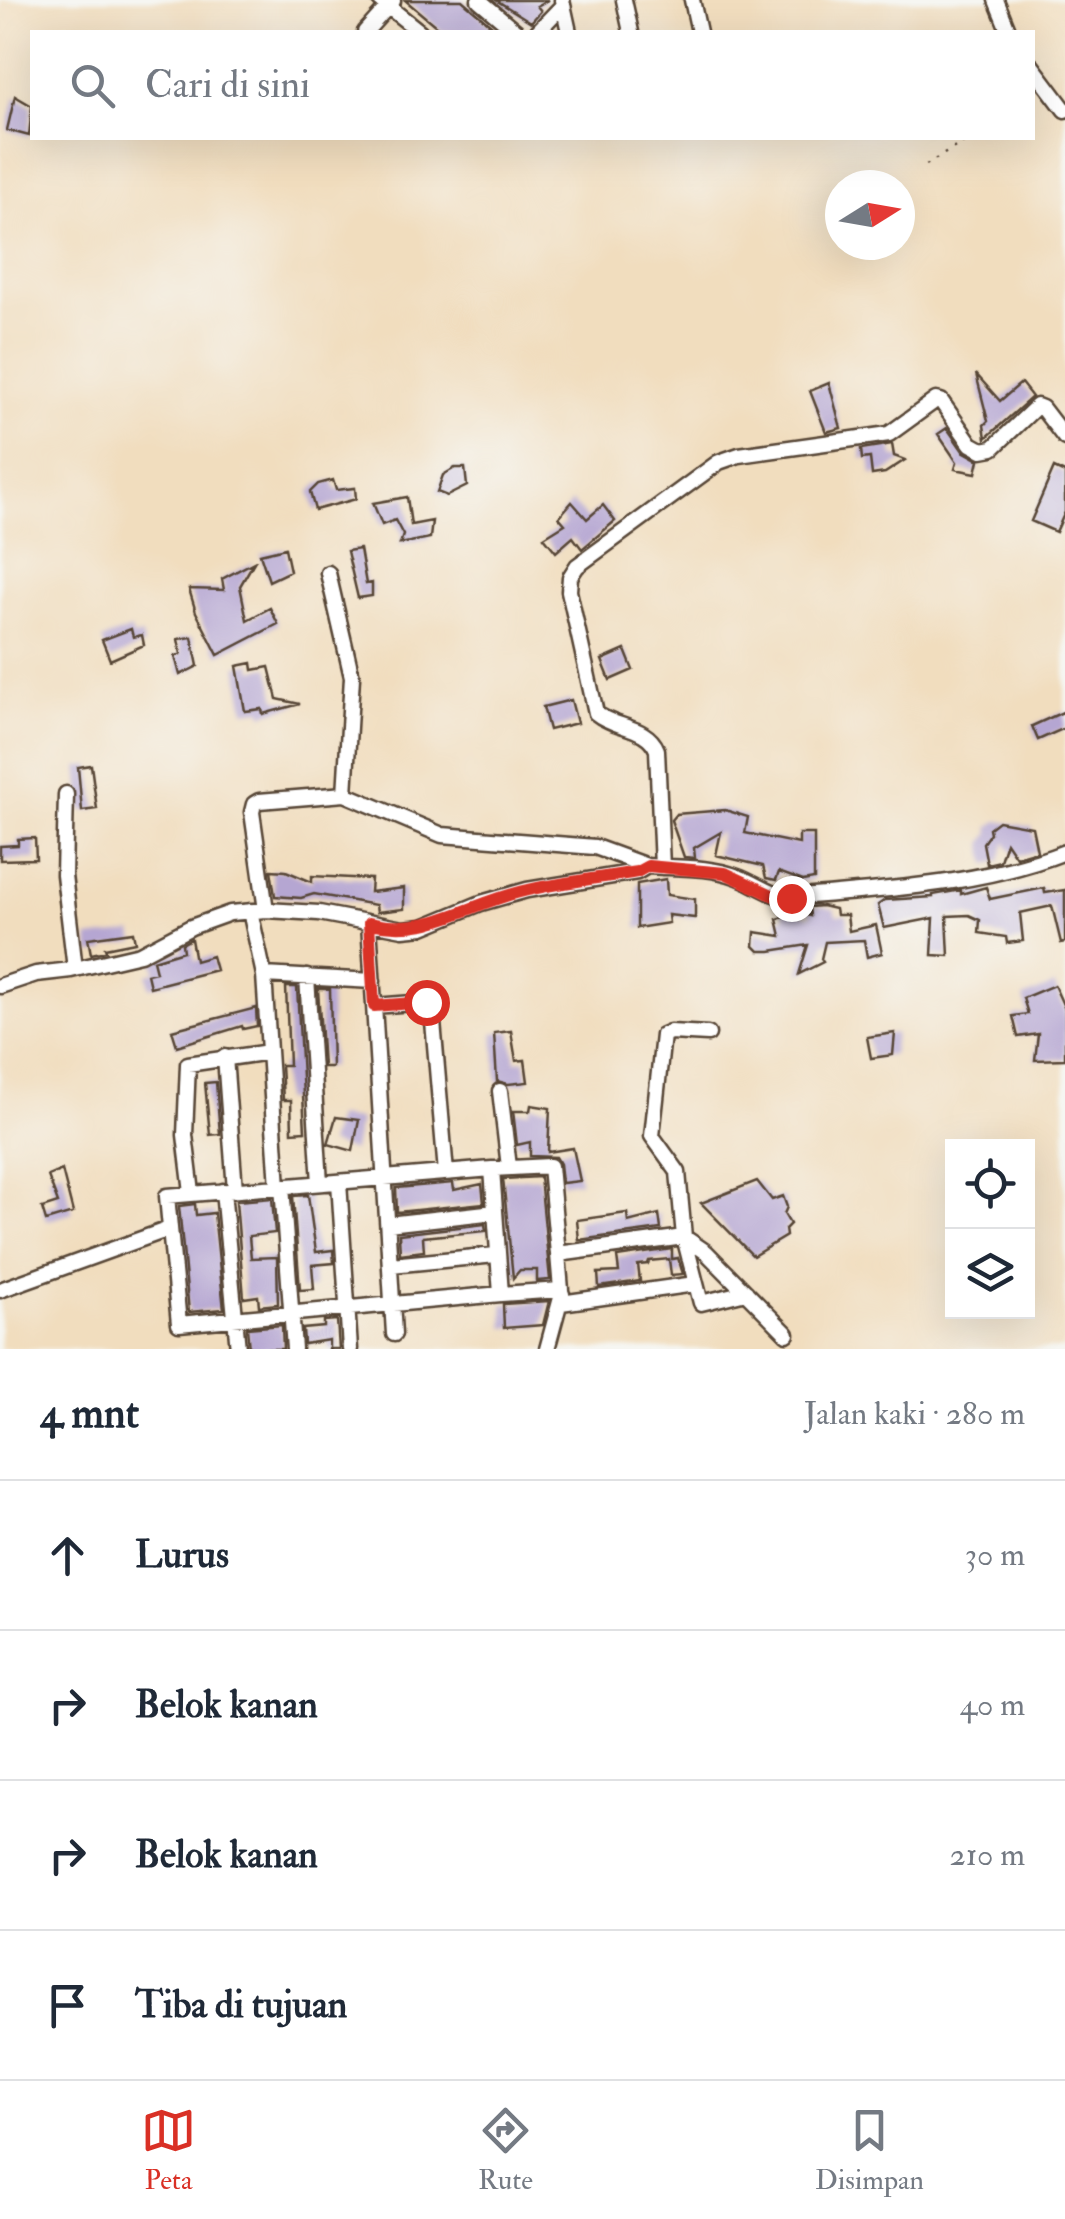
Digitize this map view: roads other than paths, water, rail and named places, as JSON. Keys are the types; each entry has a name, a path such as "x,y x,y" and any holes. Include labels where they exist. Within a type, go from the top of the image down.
{"street":[{"path":"480,0 515,30"},
{"path":"624,0 631,30"},
{"path":"692,0 699,30"},
{"path":"996,0 1009,30"},
{"path":"367,30 387,2 418,30"},
{"path":"539,30 563,2"},
{"path":"563,2 569,30"},
{"path":"1035,70 1065,110"},
{"path":"655,866 657,750 647,734 596,713 569,590 573,570 719,462 739,455 889,434 936,400 978,449 993,448 1037,406 1065,438"},
{"path":"328,573 352,677 345,794"},
{"path":"66,794 64,874 76,969"},
{"path":"294,1349 258,910 254,804 345,794 442,835 595,846 655,866 725,873 774,896 791,898 977,879 1065,852"},
{"path":"0,986 36,974 140,954 191,927 230,913 258,910 319,914 402,929 423,926 527,890 655,866"},
{"path":"369,923 394,1334"},
{"path":"264,975 373,980"},
{"path":"307,977 320,1183"},
{"path":"374,1006 426,1002 432,1010 446,1173"},
{"path":"708,1034 670,1032 662,1039 652,1136 678,1172 684,1237 701,1304 746,1292"},
{"path":"192,1194 184,1135 186,1066 190,1061 269,1052"},
{"path":"225,1058 238,1349"},
{"path":"500,1091 509,1168"},
{"path":"547,1349 562,1296 550,1166 167,1196 179,1324 501,1294 562,1296 695,1284"},
{"path":"492,1169 501,1294"},
{"path":"339,1182 350,1349"},
{"path":"388,1224 495,1212"},
{"path":"0,1290 169,1229"},
{"path":"558,1254 684,1237 694,1242 787,1334"},
{"path":"391,1265 496,1256"}]}
